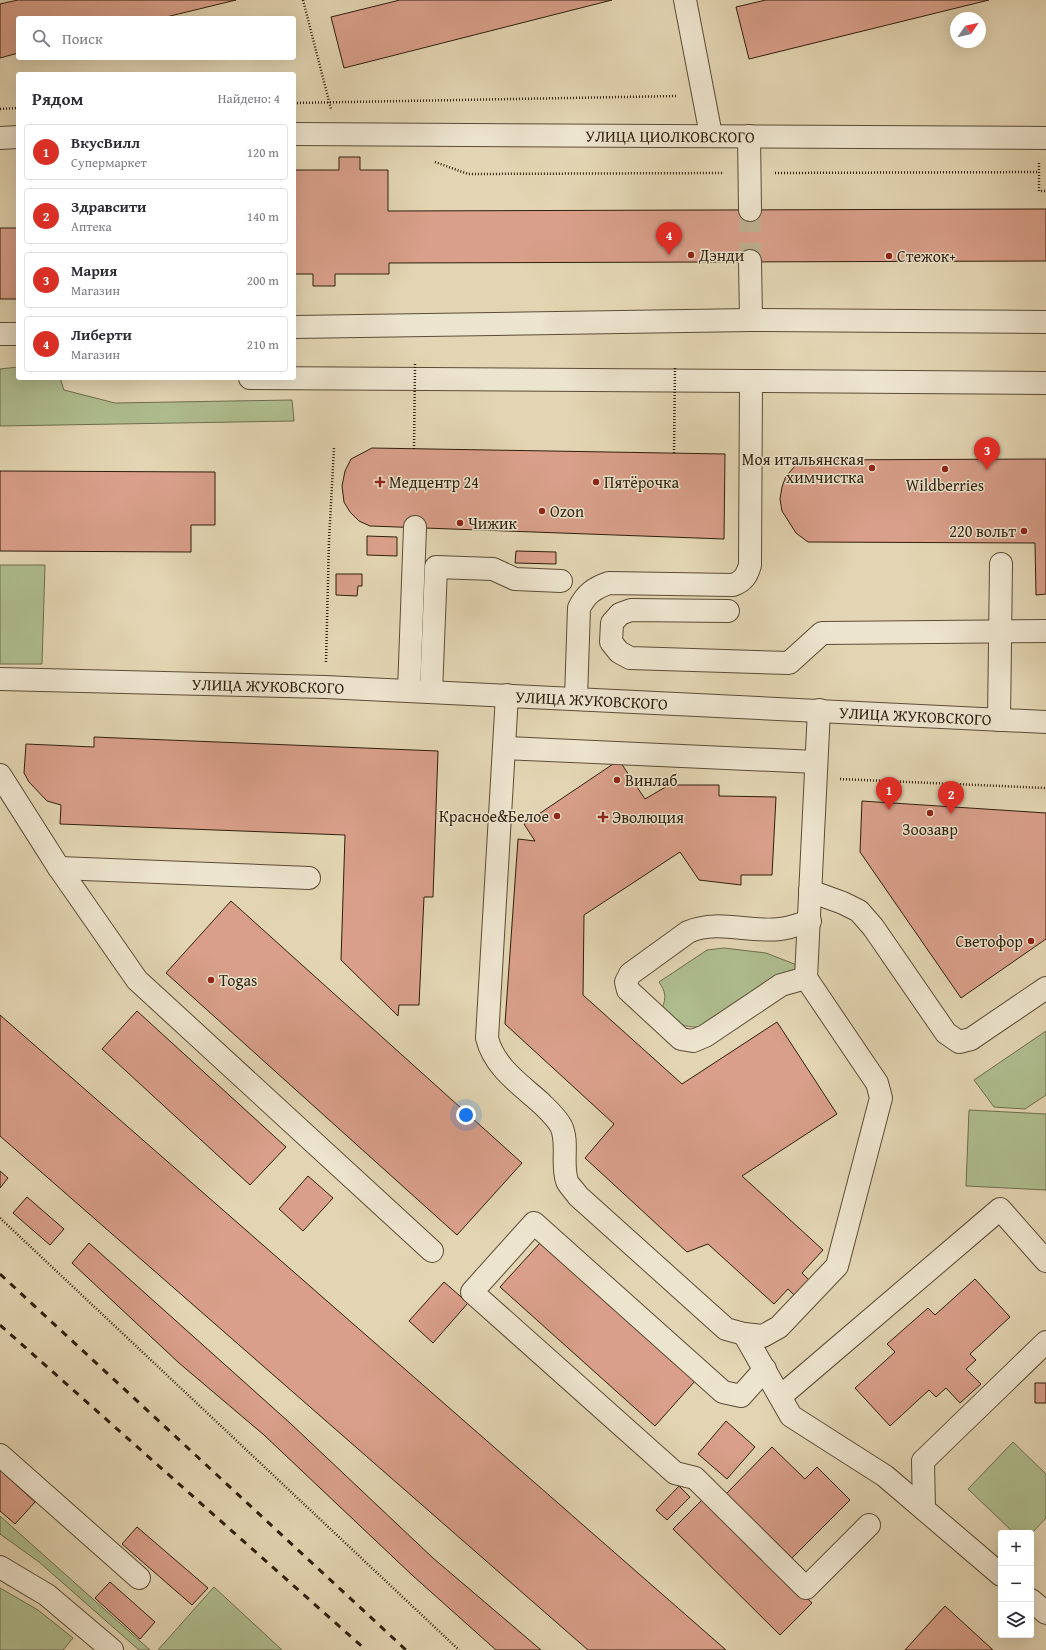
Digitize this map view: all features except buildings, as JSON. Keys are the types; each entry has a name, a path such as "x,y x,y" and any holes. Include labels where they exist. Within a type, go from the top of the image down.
{"street":[{"path":"685,0 702,95 711,135"},
{"name":"УЛИЦА ЦИОЛКОВСКОГО","path":"296,134 711,135 1042,138"},
{"path":"749,136 750,210"},
{"path":"0,138 16,137"},
{"path":"750,262 751,320"},
{"path":"296,327 751,320 1046,322"},
{"path":"0,334 16,334"},
{"path":"296,378 1046,383"},
{"path":"576,698 579,608 584,598 594,588 609,583 733,585 741,582 747,575 750,565 751,381"},
{"path":"409,691 415,528"},
{"path":"999,720 1001,564"},
{"path":"431,692 436,567 493,569 515,579 561,581"},
{"path":"728,611 631,610 620,614 612,623 611,642 619,652 630,658 788,663 822,633 1046,631"},
{"name":"УЛИЦА ЖУКОВСКОГО","path":"0,679 325,687 1046,722"},
{"path":"507,695 487,1038 490,1052 498,1063 554,1115 562,1127 564,1141 564,1168 568,1182 578,1196 726,1329 744,1334 762,1336 780,1327 837,1266 881,1098 877,1083 806,978 810,921 810,891 819,710"},
{"path":"505,748 816,770"},
{"path":"0,774 59,868 137,980 432,1251"},
{"path":"59,868 309,878"},
{"path":"810,891 843,903 859,911 873,927 946,1033 959,1042 971,1039 1046,988"},
{"path":"806,978 781,985 705,1036 693,1041 681,1039 628,990 626,982 630,974 688,932 699,927 712,926 779,929 810,921"},
{"path":"781,1396 1000,1209 1046,1261"},
{"path":"765,1369 741,1396 723,1392 534,1223 472,1292 675,1474 695,1478 806,1588 869,1525"},
{"path":"744,1334 781,1396 791,1416 885,1476 998,1572"},
{"path":"924,1509 923,1461 1046,1342"},
{"path":"0,1454 139,1578"},
{"path":"0,1567 47,1595 112,1650"},
{"path":"1033,1602 1046,1613"}],"path":[{"path":"303,0 338,134"},
{"path":"296,103 702,95"},
{"path":"0,108 16,108"},
{"path":"1042,138 1039,191 1046,191"},
{"path":"433,160 468,174 1039,172"},
{"path":"414,449 416,364"},
{"path":"674,453 675,367"},
{"path":"325,687 329,541 334,448"},
{"path":"816,770 1046,788"},
{"path":"0,1218 459,1650"}],"green space":[{"path":"16,367 16,380 61,380 64,390 115,403 292,400 294,421 0,426 0,369"},
{"path":"0,565 45,565 42,664 0,664"},
{"path":"724,948 766,953 802,967 765,983 698,1027 686,1026 677,1022 662,1008 665,994 659,982 707,950"},
{"path":"1046,1031 1046,1095 1025,1109 994,1107 974,1080"},
{"path":"969,1110 1046,1114 1046,1190 966,1186"},
{"path":"1013,1442 1046,1474 1046,1518 1034,1531 1011,1530 968,1489"},
{"path":"0,1516 150,1650 139,1650 39,1562 0,1534"},
{"path":"214,1587 282,1650 158,1650"},
{"path":"0,1588 38,1610 73,1638 63,1650 0,1650"}],"tunnel":[{"path":"750,210 750,261"}],"railway":[{"path":"0,1274 406,1650"},
{"path":"0,1325 366,1650"}],"place":[{"name":"Либерти","path":"669,255"},
{"name":"Дэнди","path":"691,255"},
{"name":"Стежок+","path":"889,256"},
{"name":"Моя итальянская химчистка","path":"872,468"},
{"name":"Wildberries","path":"945,469"},
{"name":"Мария","path":"987,470"},
{"name":"Медцентр 24","path":"380,482"},
{"name":"Пятёрочка","path":"596,482"},
{"name":"Ozon","path":"542,511"},
{"name":"Чижик","path":"460,523"},
{"name":"220 вольт","path":"1024,531"},
{"name":"Винлаб","path":"617,780"},
{"name":"ВкусВилл","path":"889,810"},
{"name":"Зоозавр","path":"930,813"},
{"name":"Здравсити","path":"951,814"},
{"name":"Красное&Белое","path":"557,816"},
{"name":"Эволюция","path":"603,817"},
{"name":"Светофор","path":"1031,941"},
{"name":"Togas","path":"211,980"}]}
